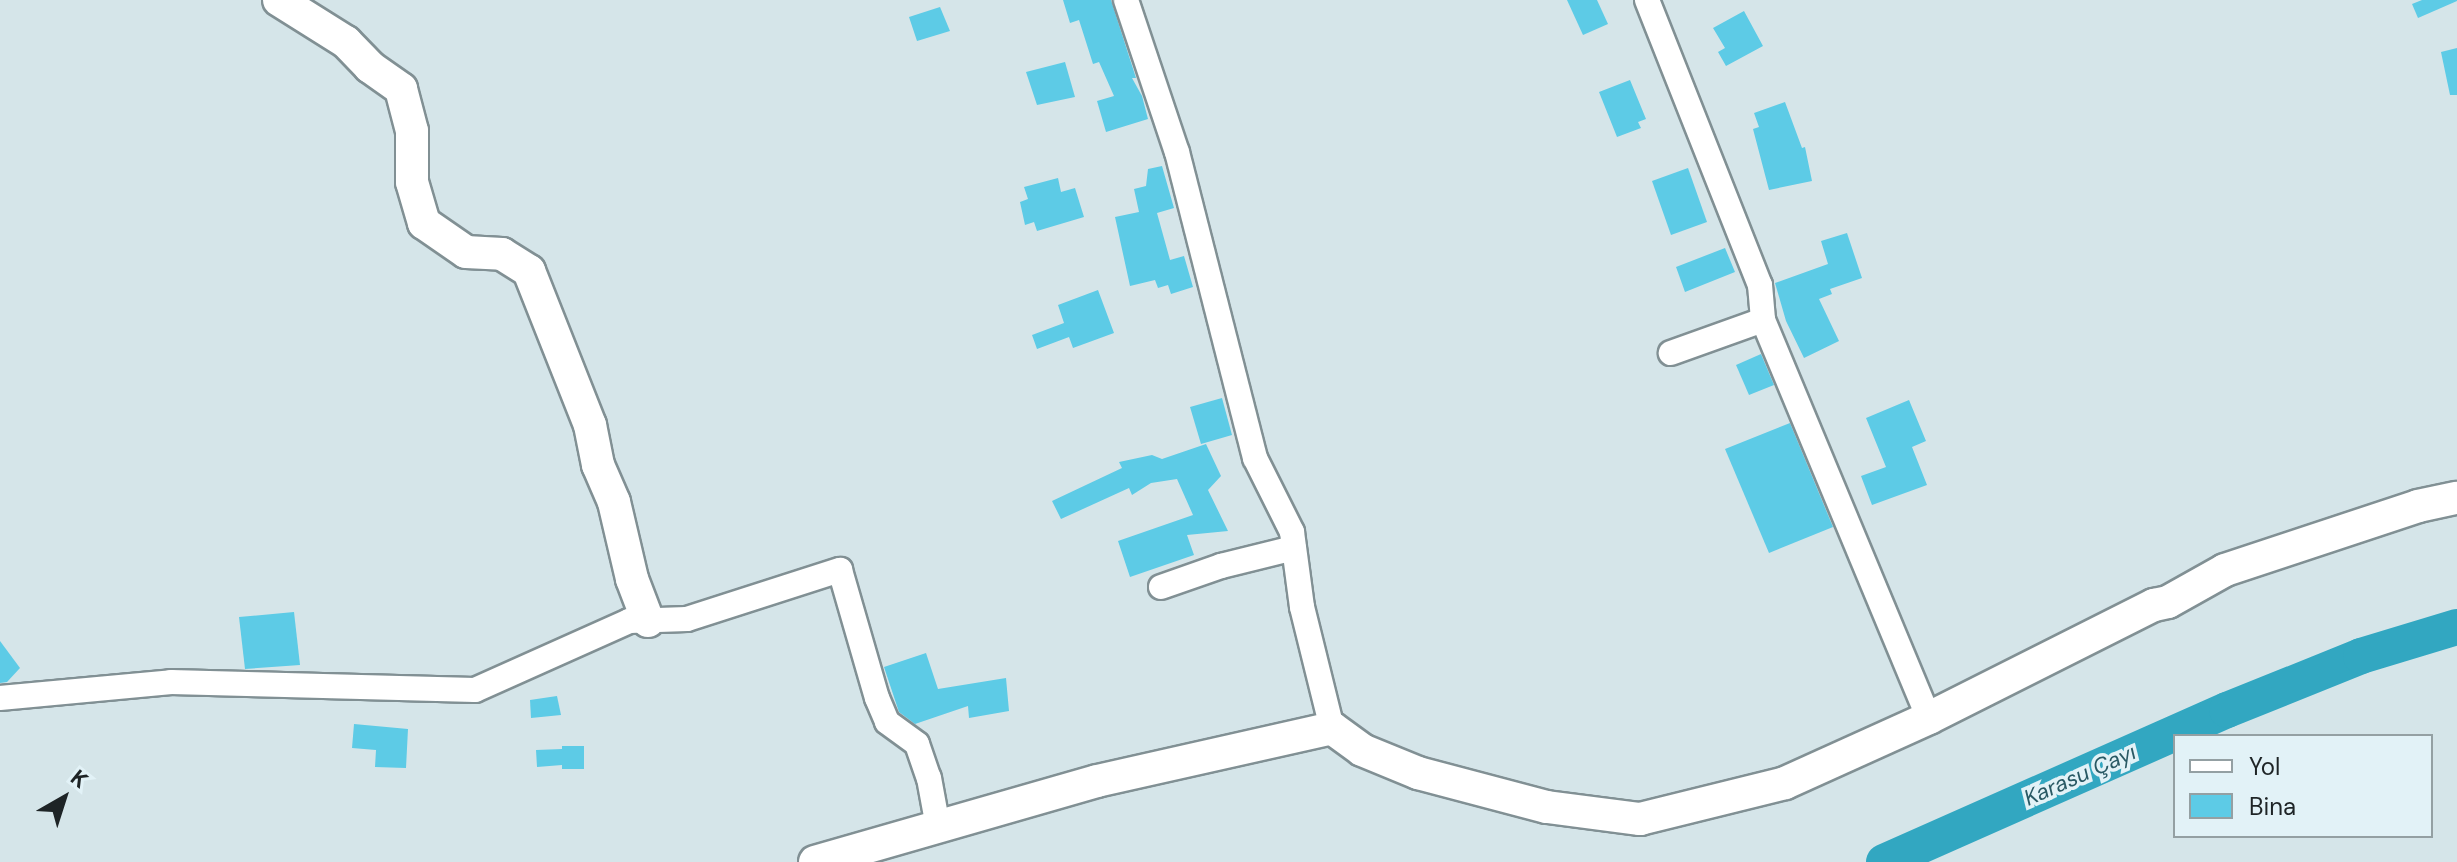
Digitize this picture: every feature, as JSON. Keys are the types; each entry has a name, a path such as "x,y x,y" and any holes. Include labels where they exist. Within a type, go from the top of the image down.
{"street":[{"path":"279,0 346,42 370,67 401,89 412,131 412,182 424,223 466,252 502,254 529,271 590,425 598,465 614,502 632,579 648,621"},
{"path":"1126,0 1177,152 1255,458 1292,532 1302,607 1332,728 1362,750 1418,773 1547,807 1640,819 1785,783 1929,718 2225,570 2418,506 2457,498"},
{"path":"1647,0 1760,285 1763,320 1929,718"},
{"path":"1671,353 1763,320"},
{"path":"1161,587 1221,566 1294,548"},
{"path":"0,698 146,682 475,690 629,621 687,619 840,570 877,698 887,722 922,738 938,827"},
{"path":"815,862 1097,781 1332,728"}],"building":[{"path":"1063,0 1111,0 1136,78 1132,78 1142,96 1148,119 1106,132 1097,101 1114,96 1099,62 1093,64 1079,20 1070,23"},
{"path":"1567,0 1597,0 1608,24 1583,35"},
{"path":"2422,0 2457,1 2418,18 2412,4"},
{"path":"940,7 950,31 917,41 909,17"},
{"path":"1744,11 1763,46 1726,66 1718,52 1725,48 1713,28"},
{"path":"2457,48 2457,95 2450,95 2441,52"},
{"path":"1065,62 1075,97 1037,105 1026,72"},
{"path":"1630,80 1646,119 1638,122 1641,128 1617,137 1599,92"},
{"path":"1785,102 1802,148 1805,147 1812,181 1769,190 1753,129 1759,127 1754,113"},
{"path":"1162,166 1174,208 1157,213 1170,260 1184,256 1193,287 1171,294 1168,285 1158,288 1155,280 1130,286 1115,217 1139,212 1134,189 1146,186 1148,169"},
{"path":"1688,168 1707,222 1671,235 1652,181"},
{"path":"1058,178 1061,192 1075,188 1084,217 1037,231 1034,222 1025,225 1020,202 1028,199 1024,187"},
{"path":"1847,233 1862,278 1830,289 1832,294 1819,299 1839,341 1804,358 1786,321 1775,283 1828,264 1821,241"},
{"path":"1725,248 1735,272 1685,292 1676,267"},
{"path":"1098,290 1114,333 1073,348 1069,337 1037,349 1032,335 1064,323 1058,305"},
{"path":"1761,354 1774,385 1749,395 1736,365"},
{"path":"1222,398 1232,435 1201,444 1190,407"},
{"path":"1909,400 1926,441 1912,447 1927,485 1872,505 1861,476 1886,467 1866,418"},
{"path":"1790,423 1833,527 1769,553 1725,449"},
{"path":"1206,444 1221,476 1208,490 1228,531 1187,535 1194,555 1130,577 1118,541 1193,515 1177,479 1151,483 1132,495 1129,488 1061,519 1052,501 1122,468 1119,462 1152,455 1162,459"},
{"path":"294,612 300,665 245,669 239,617"},
{"path":"0,641 20,668 7,682 0,683"},
{"path":"926,653 938,689 1006,678 1009,711 969,718 968,706 915,724 899,712 884,667"},
{"path":"557,696 561,715 531,718 530,700"},
{"path":"354,724 408,729 406,768 375,767 376,750 352,748"},
{"path":"562,746 584,746 584,769 562,769 562,765 537,767 536,750 562,749"}],"waterway":[{"name":"Karasu Çayı","path":"1884,862 2227,710 2361,656 2457,627"}]}
